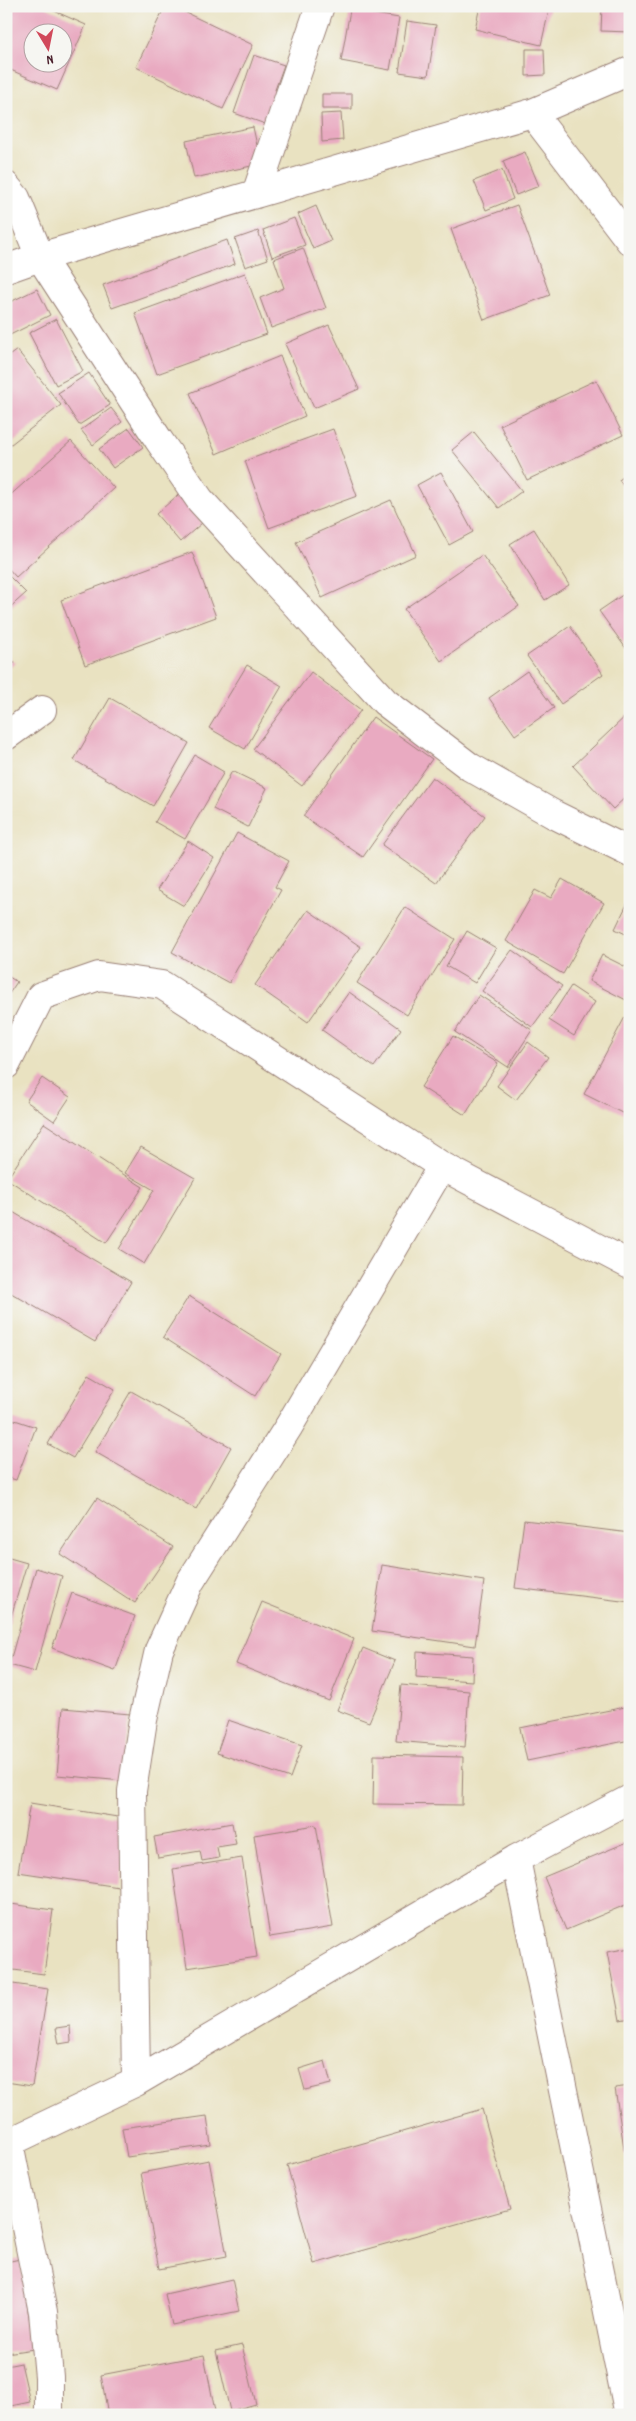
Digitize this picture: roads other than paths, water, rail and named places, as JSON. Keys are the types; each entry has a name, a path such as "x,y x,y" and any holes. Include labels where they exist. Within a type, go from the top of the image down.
{"street":[{"path":"256,194 320,6"},
{"path":"6,269 40,257 532,113 630,71"},
{"path":"532,113 630,241"},
{"path":"6,186 16,198 40,257 158,439 200,500 385,702 470,767 553,814 630,852"},
{"path":"6,736 42,710"},
{"path":"6,1065 41,996 99,976 162,985 442,1166 630,1265"},
{"path":"136,2082 132,1792 143,1720 159,1650 190,1582 290,1426 442,1166"},
{"path":"50,2415 49,2378 43,2312 8,2143 136,2082 516,1859 630,1799"},
{"path":"516,1859 629,2415"}]}
